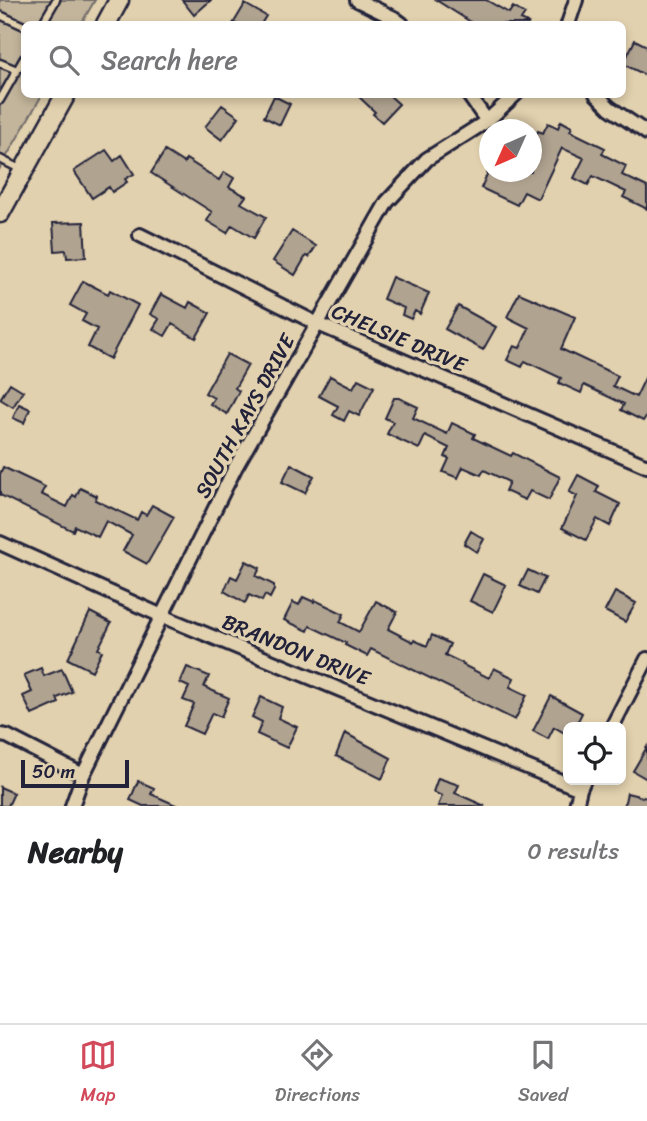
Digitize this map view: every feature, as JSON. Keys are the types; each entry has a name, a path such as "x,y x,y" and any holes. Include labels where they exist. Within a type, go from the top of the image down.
{"street":[{"path":"108,21 119,0"},
{"path":"357,0 398,21"},
{"path":"569,21 576,0"},
{"path":"0,213 64,98"},
{"path":"471,98 486,119"},
{"name":"SOUTH KAYS DRIVE","path":"489,119 512,98"},
{"path":"600,98 647,133"},
{"name":"SOUTH KAYS DRIVE","path":"72,806 83,775 235,468 387,202 427,159 479,126"},
{"name":"CHELSIE DRIVE","path":"140,235 318,324 647,466"},
{"name":"BRANDON DRIVE","path":"0,543 162,616 563,776"},
{"path":"615,722 647,659"},
{"path":"0,734 83,775"},
{"path":"576,806 582,785"}],"lane":[{"path":"44,21 56,0"},
{"path":"0,15 21,25"},
{"path":"0,63 17,70"},
{"path":"0,100 21,63"},
{"path":"0,159 24,170"}],"shaded area":[{"path":"0,0 95,0 83,21 21,21 21,98 40,98 0,168"}],"building":[{"path":"182,0 211,0 194,15"},
{"path":"436,0 486,0 509,13 513,7 525,14 521,20 523,21 469,21"},
{"path":"245,4 266,16 263,21 235,21"},
{"path":"635,40 647,46 647,76 626,66 626,58"},
{"path":"273,98 290,104 280,125 264,117"},
{"path":"360,98 392,98 399,104 382,122 373,114 375,112"},
{"path":"222,105 239,117 222,140 205,127"},
{"path":"561,121 572,127 570,131 605,148 602,154 626,166 622,175 647,187 647,209 623,197 626,192 593,176 588,185 574,178 584,158 562,148 538,199 524,192 517,205 481,188 484,182 542,182 542,133 548,123 558,128"},
{"path":"106,150 114,161 122,155 134,174 112,192 109,187 92,198 74,171"},
{"path":"165,151 184,163 186,159 219,180 224,172 234,178 229,187 246,196 241,203 266,217 254,238 232,225 227,233 207,221 212,212 151,173"},
{"path":"84,222 86,257 67,258 66,250 55,251 53,223"},
{"path":"292,231 316,246 309,257 306,256 295,275 273,261"},
{"path":"392,277 429,293 420,314 415,311 411,319 402,315 404,308 383,299"},
{"path":"83,281 108,294 110,290 138,305 110,359 88,347 97,329 82,321 86,314 70,305"},
{"path":"519,293 575,317 561,349 618,376 613,386 636,397 647,374 647,415 643,421 621,410 624,404 584,385 581,393 559,383 561,378 525,361 522,367 507,360 514,346 520,348 529,328 507,317"},
{"path":"161,294 187,308 190,302 210,313 196,338 172,324 165,336 153,329 159,319 150,314"},
{"path":"458,306 496,327 483,350 445,329"},
{"path":"227,354 248,365 235,388 239,391 227,414 210,404 214,398 205,393"},
{"path":"330,376 353,388 358,379 374,387 359,416 349,411 344,421 333,415 338,406 319,396"},
{"path":"10,383 23,391 13,407 0,399"},
{"path":"394,398 418,407 413,418 447,434 452,423 475,434 473,438 511,456 513,453 560,477 549,500 530,491 525,500 505,491 509,482 484,470 481,475 463,467 458,478 443,472 449,459 445,457 449,448 425,436 419,449 387,434 393,422 385,418"},
{"path":"19,404 30,409 24,423 13,418"},
{"path":"291,464 314,476 305,493 282,482"},
{"path":"3,467 45,487 41,494 67,507 80,488 97,496 95,500 137,520 141,512 146,515 152,505 174,517 147,564 123,551 132,535 106,521 98,537 75,526 73,531 0,495 0,474"},
{"path":"578,475 599,486 596,492 620,504 610,526 597,519 586,540 562,528 577,496 569,492"},
{"path":"471,531 484,539 477,552 464,544"},
{"path":"246,561 260,568 256,576 274,585 270,598 265,595 262,601 249,595 245,603 224,591 231,576 237,579"},
{"path":"528,570 545,578 537,594 520,586"},
{"path":"483,574 506,585 493,612 470,601"},
{"path":"615,592 636,603 625,622 605,611"},
{"path":"303,597 344,614 340,622 359,632 376,601 397,612 388,629 427,646 432,635 450,644 445,655 463,665 489,678 494,668 514,678 510,687 527,695 515,720 371,649 367,656 310,626 308,631 284,620 293,602 299,605"},
{"path":"90,612 111,623 98,649 102,651 92,671 68,659"},
{"path":"187,667 209,676 204,687 229,698 221,717 212,713 202,734 184,726 194,704 183,700 189,687 180,683"},
{"path":"41,668 44,676 62,669 72,692 57,698 59,703 32,715 23,696 32,692 24,675"},
{"path":"551,696 582,713 578,722 563,722 563,732 554,727 548,739 533,731"},
{"path":"261,697 282,707 278,718 297,727 287,748 257,734 262,722 252,717"},
{"path":"345,733 391,758 382,779 336,756"},
{"path":"647,747 647,779 633,771"},
{"path":"438,778 459,785 455,793 485,806 438,806 442,796 433,792"},
{"path":"138,781 154,788 151,794 178,806 143,806 130,800"},
{"path":"0,787 14,793 8,806 0,806"},
{"path":"627,793 647,798 647,806 624,806"}]}
